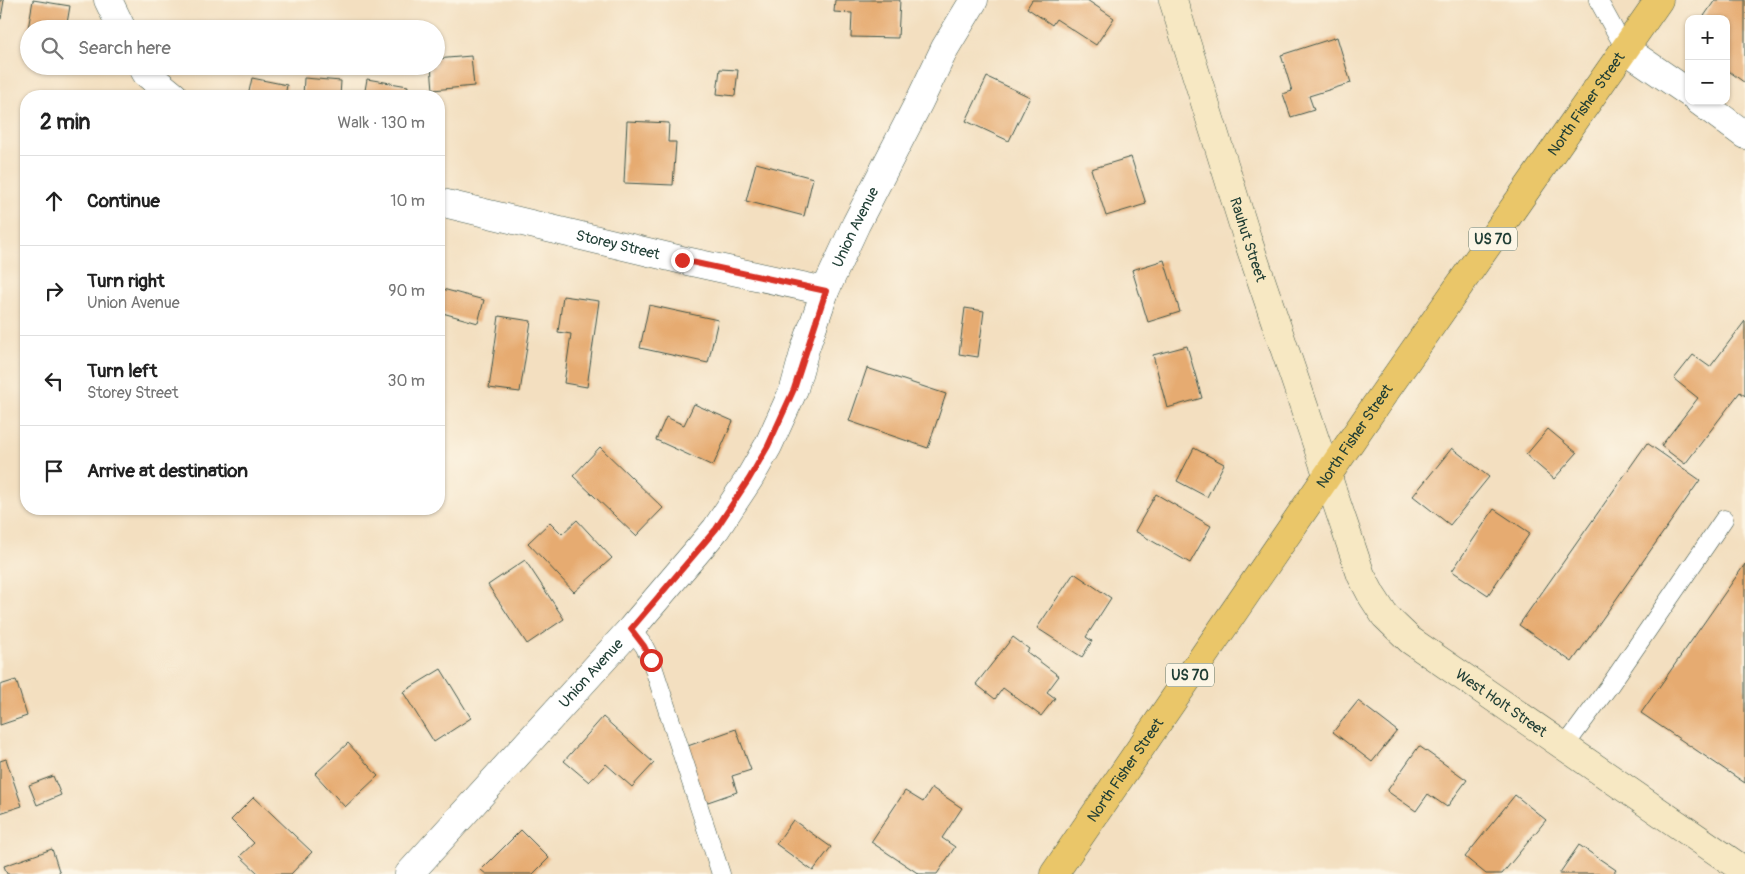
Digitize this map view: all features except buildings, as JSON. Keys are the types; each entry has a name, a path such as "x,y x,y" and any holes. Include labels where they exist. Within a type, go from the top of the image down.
{"main road":[{"name":"Rauhut Street","path":"1173,0 1248,241 1327,477"},
{"name":"North Fisher Street","path":"1054,874 1659,0"},
{"name":"West Holt Street","path":"1327,477 1361,575 1385,616 1410,640 1745,871"}],"street":[{"path":"108,0 118,20"},
{"name":"Union Avenue","path":"409,874 631,629 716,529 754,471 768,446 794,389 826,291 856,224 945,48 974,0"},
{"path":"1625,49 1685,90"},
{"path":"148,75 167,90"},
{"path":"1705,105 1745,135"},
{"name":"Storey Street","path":"445,203 673,258 826,291"}],"lane":[{"path":"1598,0 1625,49"},
{"path":"1565,746 1610,685 1724,519"},
{"path":"631,629 644,646 651,660 721,874"}],"route":[{"path":"651,660 644,646 631,629 716,529 749,479 768,446 794,389 805,349 826,291 682,260"}]}
